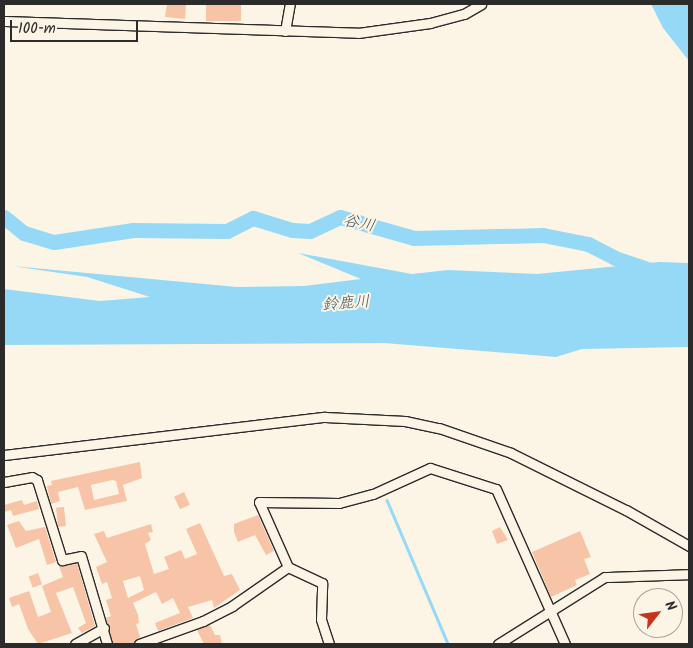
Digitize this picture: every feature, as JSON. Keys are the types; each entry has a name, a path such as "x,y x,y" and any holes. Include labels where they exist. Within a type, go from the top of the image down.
{"street":[{"path":"285,31 290,4"},
{"path":"5,22 358,33 397,30 464,14 481,4"},
{"path":"4,455 325,417 405,421 439,428 511,453 626,510 689,546"},
{"path":"329,644 321,619 322,583 288,567 259,502 339,503 373,494 430,468 496,489 565,644"},
{"path":"4,482 32,477 37,480 62,560 81,556 104,628 107,644"},
{"path":"139,644 225,610 288,567"},
{"path":"498,644 604,577 689,574"},
{"path":"75,644 104,628"}],"water":[{"path":"651,4 689,4 689,61 663,28"},
{"name":"鈴鹿川","path":"298,253 412,274 448,270 537,274 659,262 689,263 689,347 582,349 556,357 384,343 4,345 4,289 100,301 150,297 87,277 12,266 237,287 304,286 361,279"}],"building":[{"path":"167,4 186,4 185,19 165,17"},
{"path":"206,4 241,4 241,21 206,21"},
{"path":"140,462 142,478 123,485 127,501 85,510 78,487 58,492 60,501 51,504 47,486 52,485 51,481","holes":["112,480 116,481 119,494 94,500 91,485"]},
{"path":"184,492 190,505 180,509 174,497"},
{"path":"22,500 24,505 37,501 39,509 13,516 11,510 4,512 4,505"},
{"path":"64,507 66,526 58,527 56,508"},
{"path":"258,515 274,551 266,555 255,535 238,542 234,532 234,524"},
{"path":"19,521 26,531 45,527 56,562 47,565 39,539 16,548 7,525"},
{"path":"200,523 224,576 232,574 240,590 214,608 212,600 188,607 193,618 158,631 155,623 180,613 173,598 162,604 156,592 133,603 138,615 139,623 136,624 140,637 133,644 113,644 106,618 111,616 106,600 112,598 107,582 102,584 96,567 107,562 94,534 104,531 107,538 151,524 153,532 148,533 151,540 145,544 154,574 169,569 164,557 181,550 185,559 197,554 186,529","holes":["140,576 144,590 128,598 123,581"]},
{"path":"500,527 508,540 497,544 492,531"},
{"path":"580,531 591,557 584,559 590,574 575,580 577,585 551,597 532,552"},
{"path":"77,563 95,626 82,633 78,628 86,623 73,587 56,593 72,633 38,644 28,629 19,604 12,607 9,598 29,591 38,617 51,612 42,586 63,577 59,566"},
{"path":"38,573 42,584 33,588 29,576"},
{"path":"210,625 215,635 220,635 222,644 204,644 197,630"}],"waterway":[{"name":"谷川","path":"4,217 24,233 54,242 133,230 227,231 253,218 292,230 310,231 340,217 414,238 543,235 588,244 615,258 689,283"},
{"path":"387,500 448,644"}]}
